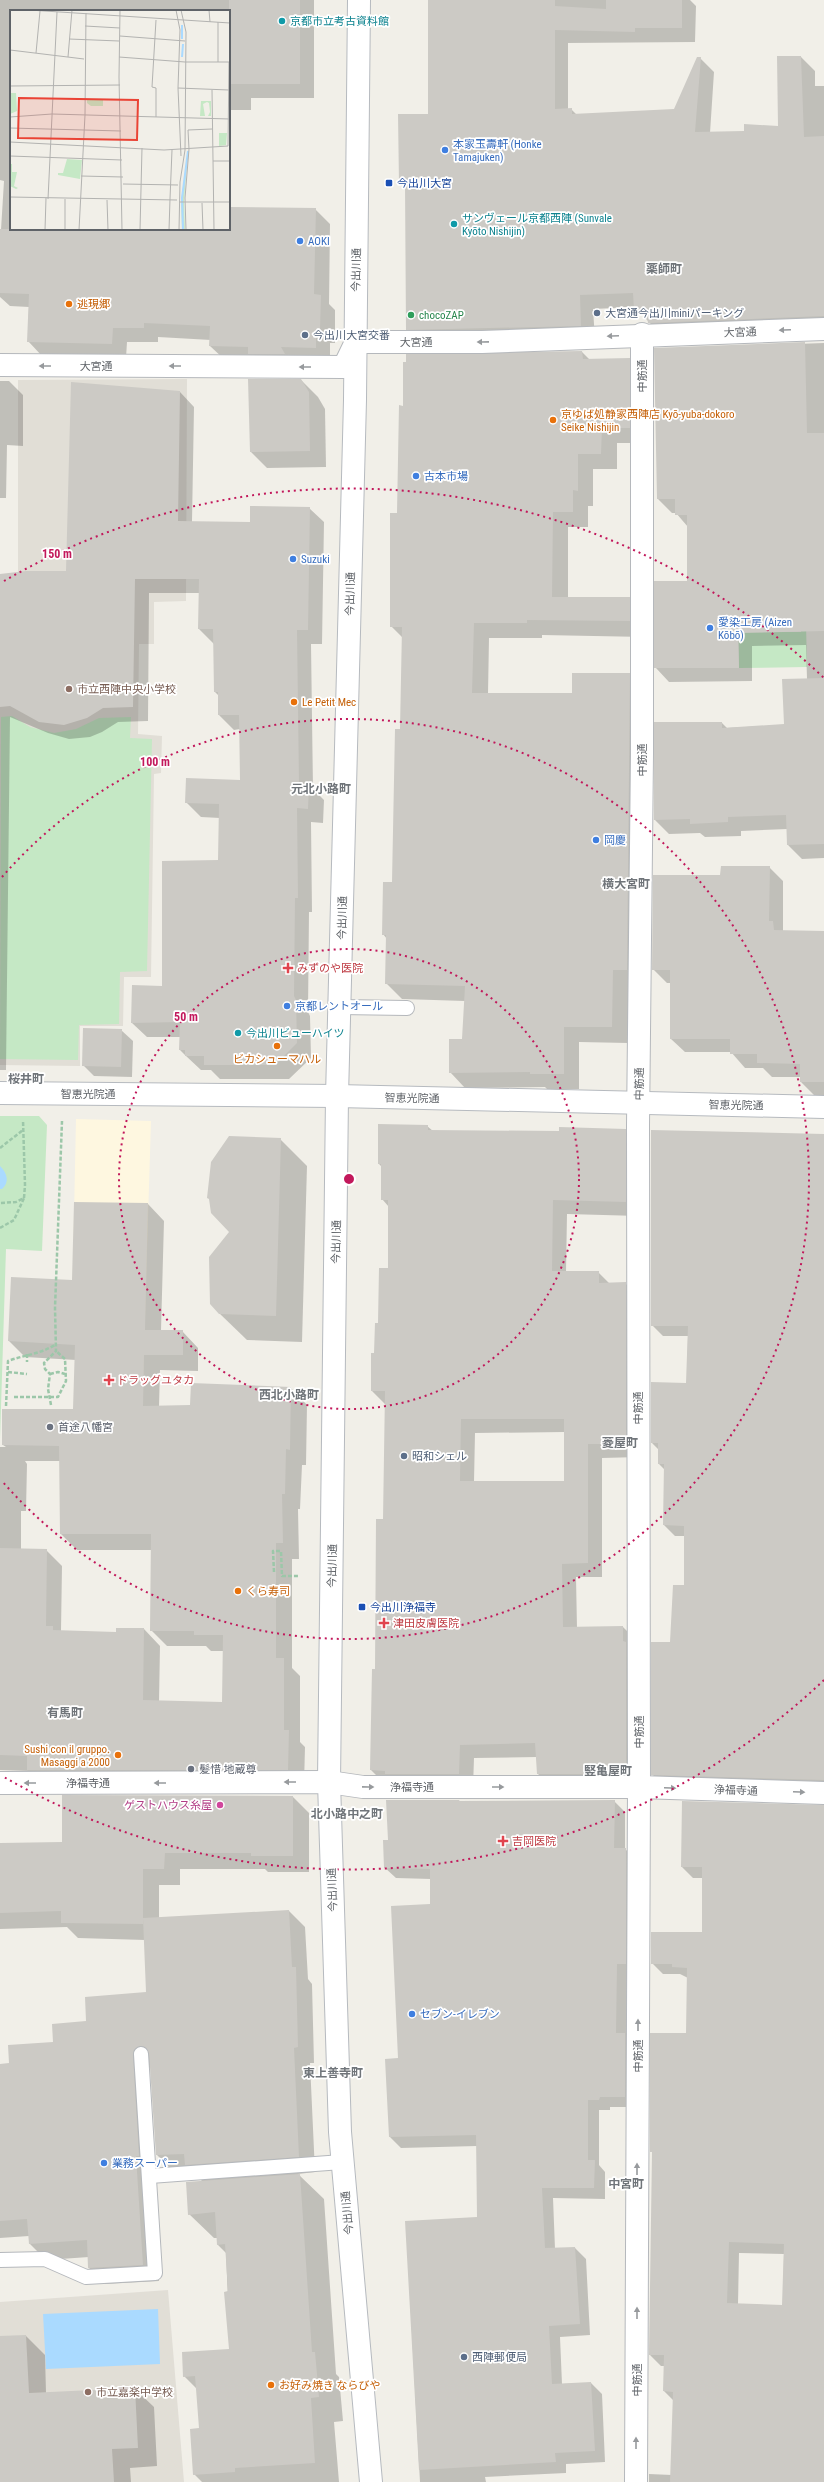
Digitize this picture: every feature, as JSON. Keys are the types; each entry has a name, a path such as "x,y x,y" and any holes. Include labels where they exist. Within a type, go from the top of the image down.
{"street":[{"name":"今出川通","path":"359,0 356,342 337,1096 329,1782 342,2162 371,2482"},
{"name":"大宮通","path":"0,365 344,367 356,342 482,342 642,334 824,329"},
{"name":"中筋通","path":"636,2482 639,1787 638,1104 642,738 642,334"},
{"name":"智恵光院通","path":"0,1093 337,1096 638,1104 824,1107"},
{"name":"浄福寺通","path":"0,1783 329,1782 363,1787 639,1787 824,1793"}],"lane":[{"path":"340,1007 407,1008"},
{"path":"0,2260 45,2259 86,2277 155,2272 141,2054"},
{"path":"150,2176 342,2162"}],"path":[{"path":"14,1397 58,1397 66,1381 65,1359 56,1351 55,1345 62,1117"},
{"path":"0,1228 14,1220 24,1198 23,1121"},
{"path":"0,1148 23,1130"},
{"path":"1,1204 16,1202 24,1198"},
{"path":"6,1406 8,1361 27,1354 42,1353 55,1345"},
{"path":"50,1374 45,1369 44,1363 56,1351"},
{"path":"27,1354 28,1362"},
{"path":"8,1372 27,1374"},
{"path":"50,1374 58,1372 65,1374"},
{"path":"50,1374 48,1389 51,1405"},
{"path":"274,1572 273,1552 281,1551 282,1576 298,1576"}],"shaded area":[{"name":"市立西陣中央小学校","path":"187,379 186,601 154,602 154,644 139,644 138,734 162,736 161,773 154,774 151,977 124,977 123,1026 80,1026 80,1066 0,1065 0,575 18,575 18,380"},
{"name":"ドラッグユタカ","path":"76,1119 151,1121 141,1449 76,1313 72,1313"},
{"name":"市立嘉楽中学校","path":"168,2290 184,2482 0,2482 0,2302"}],"green space":[{"path":"738,608 783,632 801,632 801,623 806,623 807,667 739,668"},
{"path":"12,716 30,727 54,733 76,729 99,718 131,717 130,738 152,739 147,971 120,972 119,1024 79,1025 78,1060 0,1059 1,717"},
{"path":"0,1116 39,1116 47,1125 42,1251 6,1249 0,1439"}],"water":[{"path":"0,1166 7,1178 2,1189 0,1189"},
{"path":"158,2309 160,2364 46,2369 43,2314"}],"building":[{"path":"229,0 300,0 300,84 230,84"},
{"path":"428,0 555,0 555,6 606,9 606,0 682,0 682,28 635,28 635,32 555,30 555,109 572,108 572,114 674,109 697,57 701,57 695,132 744,131 744,124 778,126 777,56 801,56 804,137 824,136 824,316 648,323 646,309 634,310 633,293 580,295 581,326 406,330 405,184 399,184 398,114 428,114"},
{"path":"230,207 316,208 314,294 321,295 320,329 316,329 316,348 281,347 285,354 248,354 248,347 209,346 210,326 144,323 144,328 113,328 112,344 27,342 29,294 0,293 0,229 230,230"},
{"path":"805,342 807,433 824,433 824,631 738,633 739,668 654,668 654,581 687,581 687,515 675,515 675,499 657,499 654,348"},
{"path":"582,351 583,359 630,358 630,428 602,428 601,454 578,454 578,491 573,490 573,512 553,512 552,597 630,597 630,621 527,620 527,623 474,623 472,693 572,693 572,673 630,673 627,970 613,970 612,1027 564,1027 564,1074 530,1074 530,1072 449,1073 449,1039 462,1039 465,986 385,984 386,935 382,935 383,882 392,882 395,729 400,729 402,627 390,627 390,513 397,513 399,405 403,406 403,362 406,362 406,354"},
{"path":"248,379 301,379 309,392 310,451 250,452"},
{"path":"71,382 180,391 178,521 250,522 250,506 310,507 308,630 297,630 299,783 309,784 308,809 297,808 298,898 295,898 294,996 296,1000 297,1043 275,1065 204,1065 204,1056 185,1056 185,1050 179,1050 180,1022 131,1023 132,985 162,986 162,861 218,860 219,804 185,803 186,778 240,780 239,715 218,715 218,692 214,692 213,629 198,629 199,579 135,579 133,707 103,708 87,718 64,725 39,722 10,706 0,707 0,574 26,571 66,571"},
{"path":"824,678 824,844 787,845 786,815 728,817 728,822 690,824 690,819 654,820 654,722 722,722 722,728 784,724 782,679"},
{"path":"721,866 770,866 769,921 773,921 774,930 824,931 824,1082 800,1082 800,1064 757,1063 757,1054 730,1054 730,1039 670,1039 670,970 652,970 653,875 720,875"},
{"path":"83,1028 122,1029 121,1067 82,1066"},
{"path":"378,1124 428,1125 428,1130 559,1131 559,1127 626,1129 626,1202 553,1200 552,1271 599,1271 599,1283 626,1282 626,1444 588,1444 588,1563 562,1564 563,1627 623,1626 623,1641 626,1642 626,1774 537,1774 535,1743 460,1745 459,1774 385,1774 385,1771 370,1770 372,1669 375,1669 376,1519 383,1519 385,1391 371,1391 371,1353 374,1353 375,1323 378,1323 379,1268 388,1268 388,1200 381,1200 381,1164 378,1164","holes":["461,1419 564,1419 564,1481 460,1481"]},
{"path":"651,1130 824,1134 824,1780 651,1775 651,1642 670,1642 673,1585 684,1585 684,1526 663,1525 664,1464 658,1464 658,1443 651,1443 651,1382 686,1383 688,1326 651,1326"},
{"path":"229,1136 281,1138 276,1316 219,1314 210,1304 209,1257 229,1232 211,1213 209,1199 207,1198 211,1162"},
{"path":"74,1202 148,1203 145,1330 183,1330 183,1355 144,1355 143,1406 190,1405 191,1383 291,1387 290,1450 286,1449 285,1494 282,1494 283,1543 276,1543 276,1658 284,1658 284,1730 289,1730 288,1770 27,1770 27,1756 0,1755 0,1548 47,1549 46,1626 53,1626 53,1630 116,1632 116,1628 144,1628 143,1700 222,1702 223,1635 194,1635 194,1631 150,1631 151,1534 60,1534 59,1446 2,1445 2,1409 73,1409 75,1345 8,1341 11,1277 72,1280"},
{"path":"62,1795 293,1796 293,1856 251,1856 251,1853 165,1853 164,1869 143,1869 143,1924 61,1923 61,1911 0,1913 0,1843 62,1842"},
{"path":"386,1800 615,1800 614,1848 626,1848 626,1964 617,1964 616,2033 625,2033 625,2097 600,2097 599,2100 588,2100 588,2160 595,2160 594,2188 542,2188 545,2248 575,2247 580,2324 549,2326 552,2384 591,2382 595,2451 555,2453 556,2462 419,2470 405,2221 477,2217 476,2135 389,2137 385,2059 398,2058 391,1906 430,1904 430,1869 384,1868 383,1840 388,1840"},
{"path":"682,1801 824,1805 824,2482 670,2482 673,2392 663,2391 664,2355 649,2355 652,2152 650,2152 650,2033 686,2033 687,1968 672,1967 672,1964 651,1964 651,1932 702,1932 702,1867 681,1867","holes":["729,2242 784,2244 782,2305 727,2303"]},
{"path":"289,1910 292,1967 296,1967 298,2047 294,2048 299,2157 185,2165 184,2154 156,2155 149,2053 145,2047 140,2046 134,2050 133,2055 139,2156 136,2156 143,2265 88,2268 87,2240 29,2244 27,2219 0,2221 0,2064 9,2063 8,2045 53,2042 52,2024 86,2021 85,1997 146,1992 143,1918"},
{"path":"300,2174 312,2352 315,2352 319,2397 311,2398 315,2463 235,2468 235,2472 193,2475 190,2429 199,2428 195,2376 183,2377 182,2352 229,2349 224,2292 228,2291 225,2244 217,2245 215,2212 188,2215 186,2182"},
{"path":"26,2335 29,2393 135,2388 138,2448 112,2449 114,2482 0,2482 0,2336"}],"place":[{"name":"京都市立考古資料館","path":"282,21"},
{"name":"本家玉壽軒 (Honke Tamajuken)","path":"445,150"},
{"name":"今出川大宮","path":"389,183"},
{"name":"サンヴェール京都西陣 (Sunvale Kyōto Nishijin)","path":"454,224"},
{"name":"AOKI","path":"300,241"},
{"name":"逃現郷","path":"69,304"},
{"name":"大宮通今出川miniパーキング","path":"597,313"},
{"name":"chocoZAP","path":"411,315"},
{"name":"今出川大宮交番","path":"305,335"},
{"name":"京ゆば処静家西陣店 Kyō-yuba-dokoro Seike Nishijin","path":"553,420"},
{"name":"古本市場","path":"416,476"},
{"name":"Suzuki","path":"293,559"},
{"name":"愛染工房 (Aizen Kōbō)","path":"710,628"},
{"name":"市立西陣中央小学校","path":"69,689"},
{"name":"Le Petit Mec","path":"294,702"},
{"name":"岡慶","path":"596,840"},
{"name":"みずのや医院","path":"288,968"},
{"name":"京都レントオール","path":"287,1006"},
{"name":"今出川ビューハイツ","path":"238,1033"},
{"name":"ビカシューマハル","path":"277,1046"},
{"name":"ドラッグユタカ","path":"109,1380"},
{"name":"首途八幡宮","path":"50,1427"},
{"name":"昭和シェル","path":"404,1456"},
{"name":"くら寿司","path":"238,1591"},
{"name":"今出川浄福寺","path":"362,1607"},
{"name":"津田皮膚医院","path":"384,1623"},
{"name":"Sushi con il gruppo. Masaggi a 2000","path":"118,1755"},
{"name":"髪惜 地蔵尊","path":"191,1769"},
{"name":"ゲストハウス糸屋","path":"220,1805"},
{"name":"吉岡医院","path":"503,1841"},
{"name":"セブン-イレブン","path":"412,2014"},
{"name":"業務スーパー","path":"104,2163"},
{"name":"西陣郵便局","path":"464,2357"},
{"name":"お好み焼き ならびや","path":"271,2385"},
{"name":"市立嘉楽中学校","path":"88,2392"}],"district":[{"name":"薬師町","path":"664,269"},
{"name":"元北小路町","path":"321,789"},
{"name":"横大宮町","path":"626,884"},
{"name":"桜井町","path":"26,1079"},
{"name":"西北小路町","path":"289,1395"},
{"name":"菱屋町","path":"620,1443"},
{"name":"有馬町","path":"65,1713"},
{"name":"竪亀屋町","path":"608,1771"},
{"name":"北小路中之町","path":"347,1814"},
{"name":"東上善寺町","path":"333,2073"},
{"name":"中宮町","path":"626,2184"}]}
